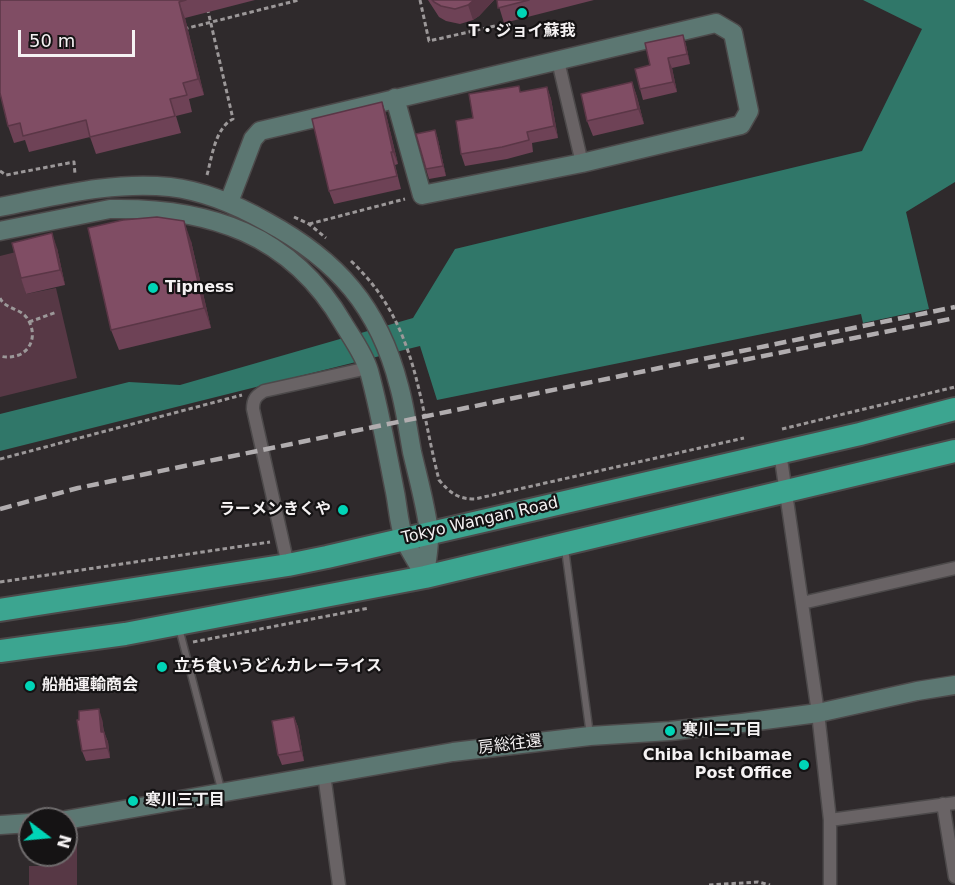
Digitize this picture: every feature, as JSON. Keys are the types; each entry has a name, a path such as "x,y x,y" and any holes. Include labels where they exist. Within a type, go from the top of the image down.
{"highway":[{"name":"Tokyo Wangan Road","path":"0,610 288,565 860,434 955,409"},
{"path":"860,434 955,421"},
{"path":"0,651 178,624 425,577 955,451"}],"street":[{"path":"229,202 253,139 260,131 395,98 716,23 733,33 749,111 741,125 582,163 422,195 395,98"},
{"path":"558,61 582,163"},
{"path":"0,207 83,190 134,185 171,187 203,193 229,202 282,230 314,251 349,284 374,321 392,360 429,533 425,577"},
{"path":"0,231 110,209 149,211 197,217 238,229 280,250 309,277 337,312 368,368 404,540 425,577"},
{"path":"288,565 253,401 264,391 368,368"},
{"path":"780,452 818,713 830,820 830,885"},
{"path":"802,603 955,568"},
{"name":"房総往還","path":"78,818 453,752 590,736 670,731 818,713 955,685"},
{"path":"324,774 339,885"},
{"path":"830,820 949,803 955,877"},
{"path":"0,825 18,824"}],"lane":[{"path":"565,544 590,736"},
{"path":"178,624 222,794"}],"path":[{"path":"177,31 299,0"},
{"path":"420,0 429,41 495,26"},
{"path":"207,175 220,131 225,123 233,119 208,11"},
{"path":"0,171 6,175 74,162 75,174"},
{"path":"309,224 405,199"},
{"path":"0,298 1,305 26,317 33,338 30,347 14,357 0,356"},
{"path":"28,322 57,312"},
{"path":"393,314 411,354 439,480 447,491 462,499 475,499 744,438"},
{"path":"782,429 955,387"},
{"path":"0,459 242,395"},
{"path":"0,582 271,541"},
{"path":"709,885 758,882 770,885"}],"shaded area":[{"path":"863,0 955,0 955,182 906,212 929,309 863,323 861,314 437,400 420,346 0,451 0,414 129,382 180,385 413,318 455,249 862,151 922,29"},
{"path":"16,252 26,294 56,288 77,378 0,397 0,256"},
{"path":"29,867 77,867 77,885 29,885"}],"building":[{"path":"0,0 186,0 179,2 198,79 183,83 187,95 170,99 175,116 90,137 86,120 23,136 20,123 8,126 0,93"},
{"path":"432,0 474,0 468,5 455,9 441,6"},
{"path":"497,0 529,0 498,8"},
{"path":"683,35 687,54 668,58 673,82 640,89 635,69 650,65 645,43"},
{"path":"632,82 638,109 587,121 581,94"},
{"path":"519,86 520,92 547,87 554,126 527,132 529,140 461,154 456,121 473,118 469,94"},
{"path":"382,102 397,176 329,191 312,119"},
{"path":"435,130 443,166 426,169 416,134"},
{"name":"Tipness","path":"157,217 184,221 204,308 111,330 88,228 123,220"},
{"path":"52,233 60,270 21,278 12,243"},
{"path":"99,709 101,732 104,732 107,748 82,751 77,720 79,720 79,711"},
{"path":"294,717 301,751 278,755 272,721"}],"railway":[{"path":"0,509 78,488 955,307"},
{"path":"708,367 955,318"}],"place":[{"name":"T・ジョイ蘇我","path":"522,13"},
{"name":"Tipness","path":"153,288"},
{"name":"ラーメンきくや","path":"343,510"},
{"name":"立ち食いうどんカレーライス","path":"162,667"},
{"name":"船舶運輸商会","path":"30,686"},
{"name":"寒川二丁目","path":"670,731"},
{"name":"Chiba Ichibamae Post Office","path":"804,765"},
{"name":"寒川三丁目","path":"133,801"}]}
